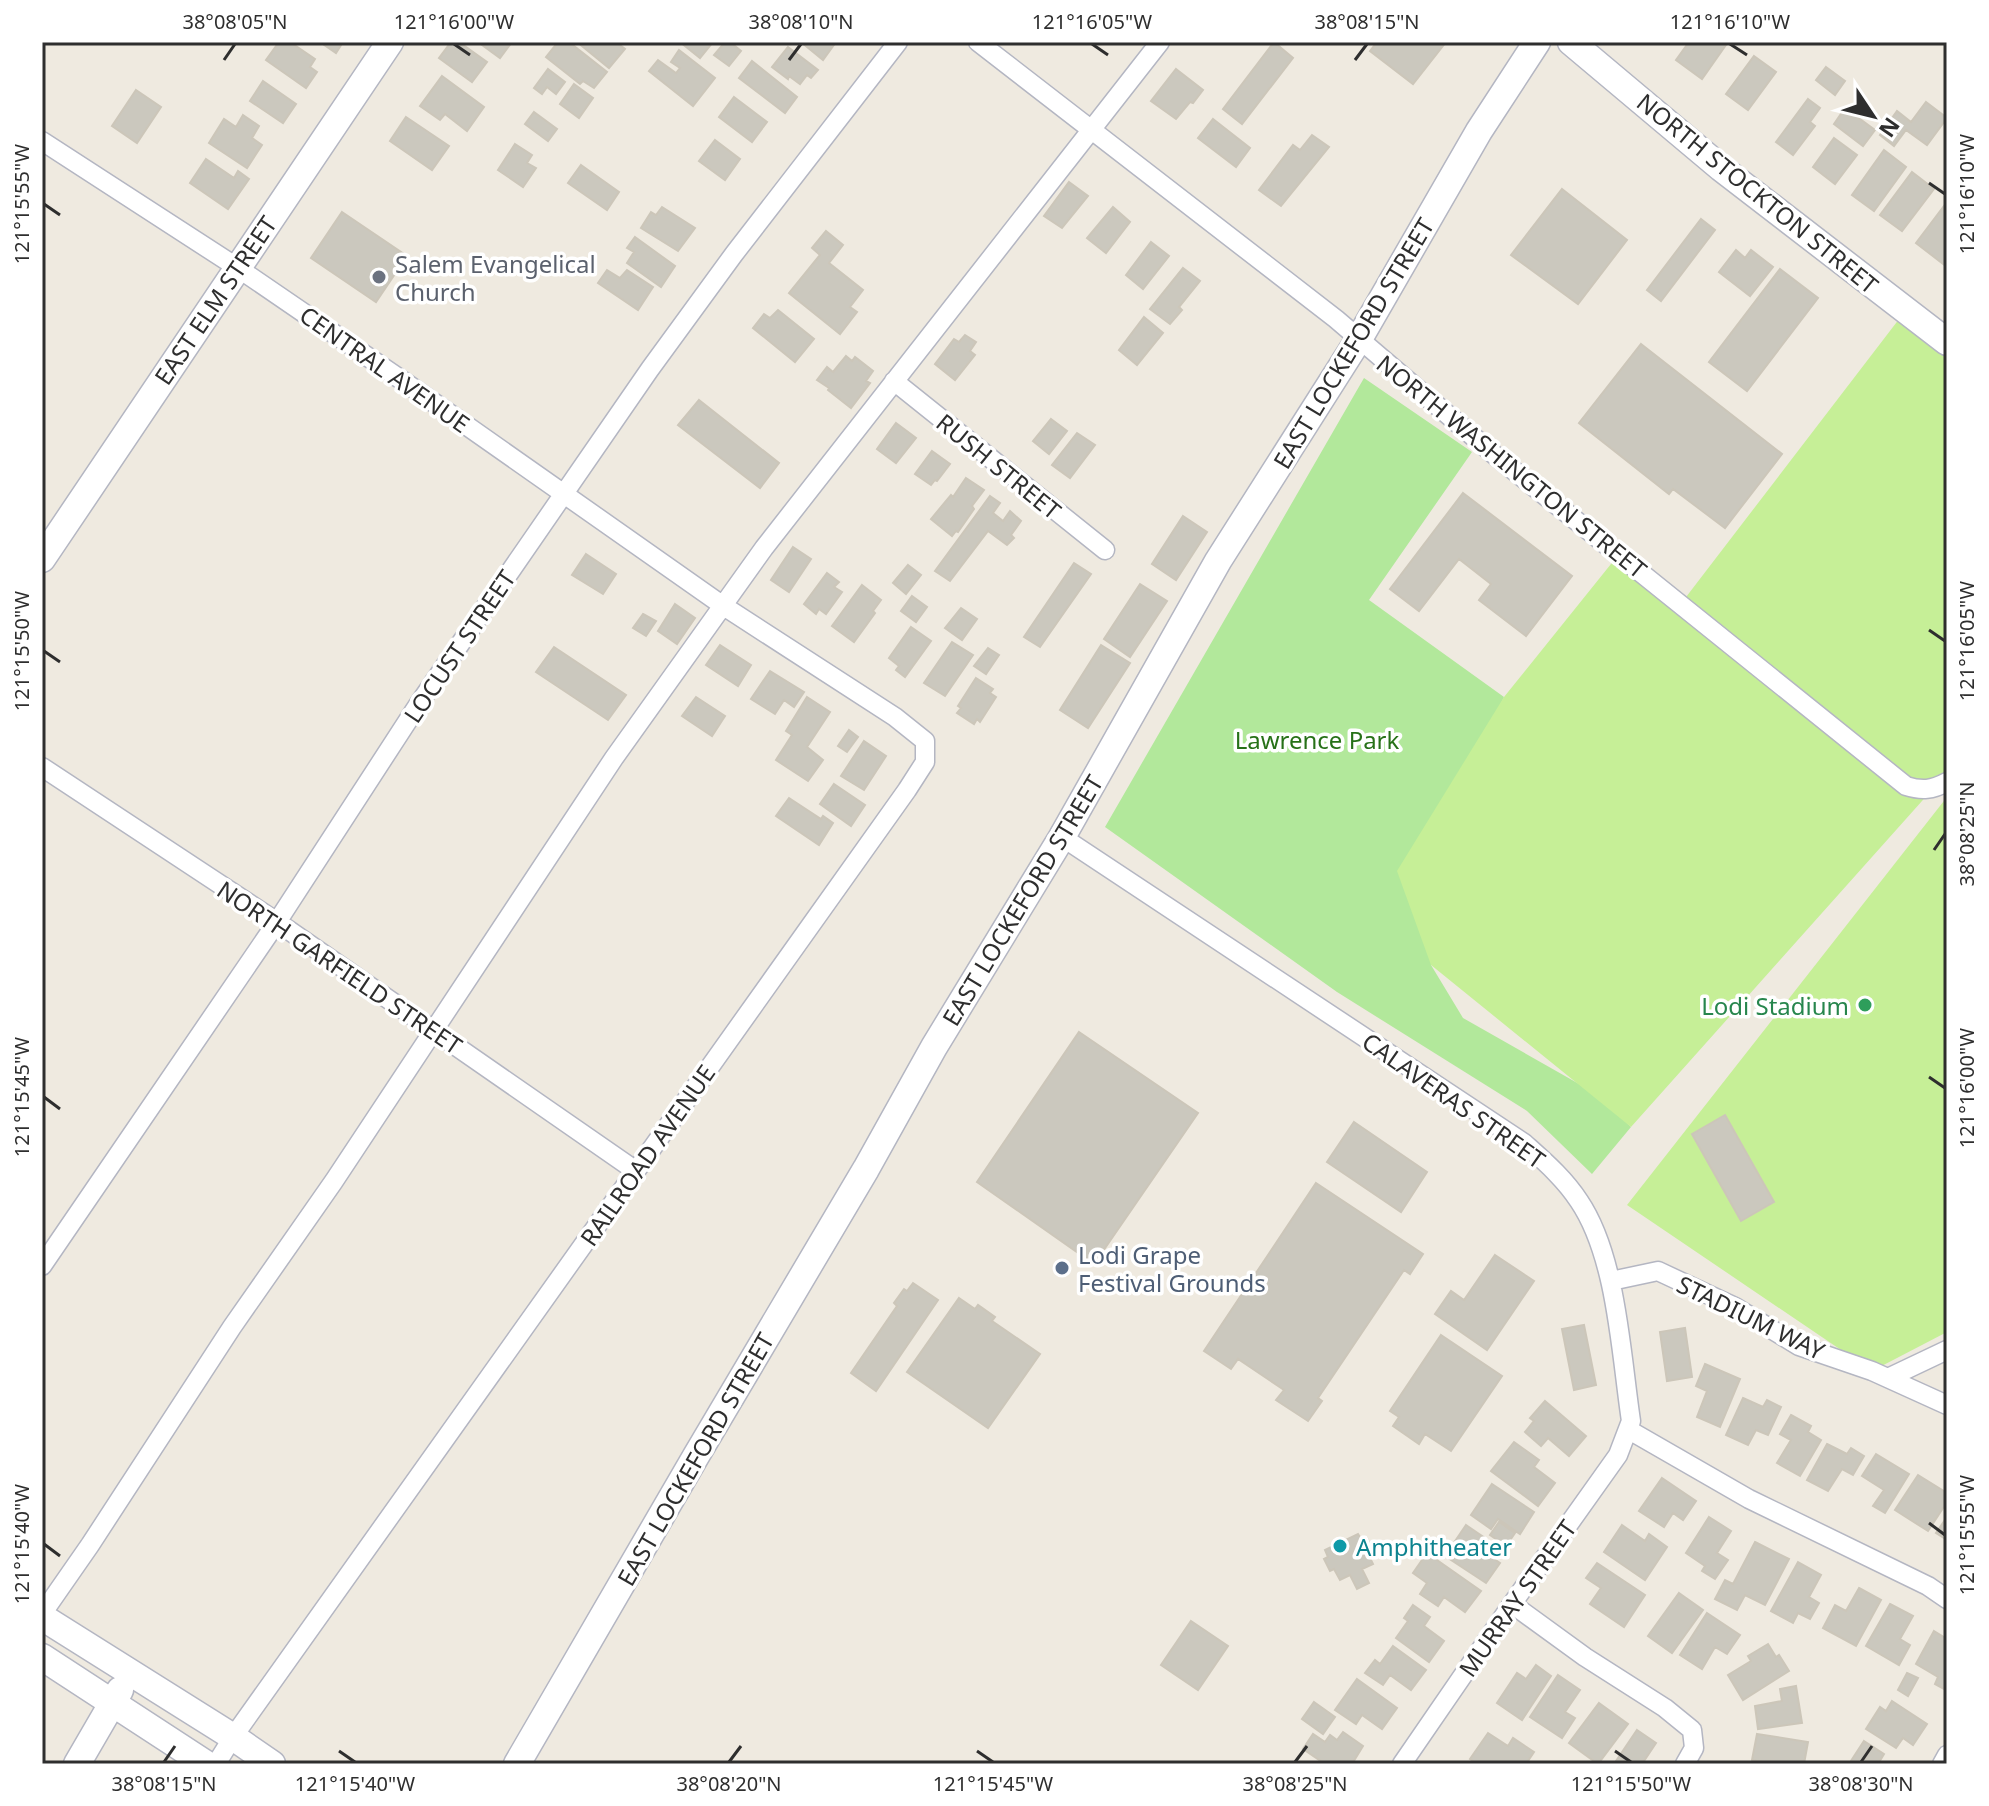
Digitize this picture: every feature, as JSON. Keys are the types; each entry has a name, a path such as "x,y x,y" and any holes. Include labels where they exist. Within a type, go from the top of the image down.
{"street":[{"name":"EAST ELM STREET","path":"42,559 390,42"},
{"name":"LOCUST STREET","path":"42,1266 277,922 418,705 650,369 734,254 898,42"},
{"name":"NORTH WASHINGTON STREET","path":"978,42 1359,339 1497,457 1906,786 1920,790 1941,785"},
{"path":"272,1764 42,1616 614,758 722,605 1160,42"},
{"name":"EAST LOCKEFORD STREET","path":"517,1764 866,1169 934,1047 1062,837 1218,561 1359,339 1479,131 1537,42"},
{"name":"NORTH STOCKTON STREET","path":"1571,42 1721,168 1947,342"},
{"name":"CENTRAL AVENUE","path":"42,141 238,268 722,605"},
{"name":"RUSH STREET","path":"894,381 1105,550"},
{"name":"RAILROAD AVENUE","path":"216,1764 925,762 925,741 895,717 722,605"},
{"name":"NORTH GARFIELD STREET","path":"42,767 277,922 636,1171"},
{"name":"CALAVERAS STREET","path":"1062,837 1524,1143 1559,1173 1581,1203 1596,1233 1611,1281 1631,1421 1629,1430"},
{"name":"STADIUM WAY","path":"1611,1281 1658,1271 1735,1307 1799,1346 1888,1378 1947,1405"},
{"path":"1888,1378 1947,1350"},
{"path":"1629,1430 1749,1499 1928,1586 1947,1599"},
{"name":"MURRAY STREET","path":"1402,1764 1618,1455 1629,1430"},
{"path":"1512,1604 1585,1657 1665,1708 1692,1730 1694,1748 1685,1764"},
{"path":"42,1657 206,1764"},
{"path":"77,1764 130,1673"},
{"path":"1942,1764 1947,1755"}],"green space":[{"path":"1906,310 1947,342 1947,773 1631,1127 1431,965 1397,871 1504,697 1619,554 1683,601"},
{"name":"Lawrence Park","path":"1364,378 1472,452 1369,600 1504,697 1489,729 1431,965 1463,1018 1595,1093 1631,1127 1592,1174 1527,1111 1337,992 1105,827"},
{"name":"Lodi Stadium","path":"1947,797 1947,1332 1872,1371 1627,1205"}],"building":[{"path":"279,42 290,42 315,59 310,67 317,72 306,88 266,60"},
{"path":"320,42 343,42 336,53"},
{"path":"451,42 459,42 487,62 472,82 439,58"},
{"path":"478,42 512,42 500,58"},
{"path":"558,42 569,42 607,72 594,88 583,81 580,84 546,57"},
{"path":"577,42 616,42 625,49 609,68"},
{"path":"680,42 713,42 700,58"},
{"path":"725,42 730,42 741,51 729,66 714,55"},
{"path":"801,42 836,42 823,60"},
{"path":"1274,42 1293,58 1242,124 1223,109"},
{"path":"1377,42 1446,42 1413,84 1370,51"},
{"path":"1689,42 1728,42 1702,79 1676,60"},
{"path":"788,47 818,70 811,78 807,75 800,84 772,67"},
{"path":"679,50 715,78 693,106 649,71 658,60 676,73 680,68 671,62"},
{"path":"1754,56 1776,72 1748,110 1726,94"},
{"path":"752,61 797,97 785,113 739,78"},
{"path":"1826,67 1845,81 1835,95 1816,80"},
{"path":"548,69 565,82 556,94 547,87 542,94 534,88"},
{"path":"1176,69 1203,90 1176,119 1151,101"},
{"path":"442,76 484,107 467,131 445,114 440,120 420,106"},
{"path":"263,81 296,104 283,123 250,101"},
{"path":"574,84 593,98 579,118 560,104"},
{"path":"136,90 161,107 137,143 112,126"},
{"path":"734,97 767,122 752,142 719,117"},
{"path":"1808,99 1820,108 1810,122 1815,126 1793,155 1776,142"},
{"path":"1926,102 1947,118 1927,145 1906,130 1894,146 1880,135 1897,111 1911,122"},
{"path":"1845,108 1875,130 1863,146 1834,124"},
{"path":"534,112 557,129 548,141 525,124"},
{"path":"243,115 259,126 252,138 262,145 247,168 209,143 224,119 236,127"},
{"path":"406,117 449,146 432,170 390,141"},
{"path":"1213,119 1250,148 1236,167 1198,138"},
{"path":"1312,135 1329,147 1281,206 1259,190 1293,145 1300,150"},
{"path":"1834,138 1857,155 1835,184 1813,167"},
{"path":"715,140 740,159 725,180 699,161"},
{"path":"515,144 532,155 527,163 536,168 523,187 498,170"},
{"path":"1884,150 1906,167 1874,211 1852,195"},
{"path":"206,159 234,178 238,171 249,179 228,209 190,183"},
{"path":"581,165 619,192 607,210 568,183"},
{"path":"1912,172 1934,189 1902,231 1880,215"},
{"path":"1069,182 1088,196 1062,228 1044,216"},
{"path":"1562,189 1627,240 1578,304 1511,255"},
{"path":"1947,202 1947,267 1916,243"},
{"path":"662,207 695,228 678,251 641,228 651,212 656,215"},
{"path":"1113,207 1130,222 1106,253 1087,238"},
{"path":"342,212 407,256 376,302 311,258"},
{"path":"1701,219 1715,230 1661,301 1647,290"},
{"path":"826,231 843,245 829,263 863,290 850,307 857,312 840,334 789,293 820,255 812,248"},
{"path":"635,237 675,266 661,287 627,263 634,252 627,248"},
{"path":"1151,242 1169,256 1143,289 1126,275"},
{"path":"1736,250 1745,258 1751,250 1773,267 1750,296 1719,272"},
{"path":"1183,268 1200,281 1170,324 1150,309"},
{"path":"1780,269 1818,298 1747,391 1709,362"},
{"path":"607,270 620,278 627,270 653,287 638,310 598,283"},
{"path":"778,310 814,339 795,362 753,328 764,314 770,318"},
{"path":"1144,317 1163,333 1137,365 1119,350"},
{"path":"965,335 976,342 970,351 975,355 955,380 935,364 954,339 959,342"},
{"path":"1641,344 1782,454 1725,528 1673,489 1669,494 1579,423"},
{"path":"846,356 852,361 855,357 873,371 866,381 870,383 851,408 817,380 827,367 833,372"},
{"path":"699,400 779,463 760,488 678,425"},
{"path":"1051,419 1067,431 1049,454 1033,441"},
{"path":"896,423 916,438 896,463 877,449"},
{"path":"1077,433 1095,445 1070,478 1052,465"},
{"path":"932,451 950,464 931,485 915,474"},
{"path":"966,478 984,490 958,532 952,536 931,519 951,495 953,497"},
{"path":"1463,493 1572,576 1526,636 1479,600 1491,584 1459,559 1419,611 1390,589"},
{"path":"990,496 1000,503 993,513 1003,521 1010,511 1021,521 1011,535 1014,538 1007,545 988,531 950,581 935,571"},
{"path":"1183,516 1207,532 1176,580 1152,564"},
{"path":"793,547 811,559 789,592 771,580"},
{"path":"586,554 616,574 603,594 572,575"},
{"path":"1074,563 1091,574 1040,647 1024,637"},
{"path":"908,565 921,575 906,594 893,583"},
{"path":"827,573 839,582 834,587 842,592 826,614 819,609 816,614 804,604"},
{"path":"1140,584 1167,601 1130,657 1104,639"},
{"path":"862,585 881,600 854,642 832,626"},
{"path":"912,596 927,607 916,622 901,611"},
{"path":"675,604 695,618 677,644 658,631"},
{"path":"961,608 977,619 962,640 945,628"},
{"path":"643,614 656,621 646,636 633,628"},
{"path":"911,627 931,641 905,677 896,670 899,666 889,658"},
{"path":"952,642 973,655 945,696 924,683"},
{"path":"720,645 751,665 738,686 706,665"},
{"path":"1101,645 1130,663 1088,728 1060,710"},
{"path":"554,647 626,695 608,720 536,672"},
{"path":"988,648 999,655 986,674 974,666"},
{"path":"770,671 804,692 794,707 784,700 775,714 751,699"},
{"path":"976,678 993,689 990,693 996,697 980,722 977,719 974,724 957,713 961,708 958,706"},
{"path":"696,697 725,716 712,736 682,716"},
{"path":"807,697 830,712 807,747 823,760 808,781 776,760 792,735 786,731"},
{"path":"849,730 858,737 847,752 838,746"},
{"path":"864,741 886,756 864,790 841,776"},
{"path":"834,784 865,805 851,826 820,804"},
{"path":"789,798 821,819 823,816 833,823 819,845 776,816"},
{"path":"1079,1032 1198,1113 1094,1264 977,1182"},
{"path":"1725,1115 1774,1202 1741,1221 1692,1134"},
{"path":"1354,1122 1427,1172 1401,1212 1327,1162"},
{"path":"1316,1183 1423,1254 1410,1274 1404,1270 1318,1398 1322,1401 1308,1421 1276,1400 1284,1390 1238,1359 1231,1369 1204,1351"},
{"path":"1495,1255 1534,1281 1487,1350 1435,1314 1451,1291 1464,1300"},
{"path":"913,1283 938,1300 876,1391 851,1373 897,1306 894,1303"},
{"path":"959,1298 975,1309 978,1305 995,1317 992,1321 1040,1354 988,1428 907,1372"},
{"path":"1584,1325 1596,1385 1574,1390 1562,1329"},
{"path":"1685,1328 1692,1377 1667,1381 1660,1332"},
{"path":"1441,1335 1502,1376 1451,1451 1425,1434 1419,1444 1393,1426 1399,1417 1390,1411"},
{"path":"1705,1364 1740,1379 1720,1427 1697,1417 1707,1391 1696,1386"},
{"path":"1743,1398 1763,1407 1767,1400 1781,1407 1768,1435 1756,1430 1748,1445 1726,1435"},
{"path":"1545,1401 1586,1436 1569,1456 1548,1438 1541,1446 1525,1432 1534,1421 1530,1418"},
{"path":"1791,1415 1811,1426 1808,1432 1821,1440 1800,1476 1777,1463 1791,1440 1780,1434"},
{"path":"1514,1442 1539,1460 1534,1467 1555,1483 1538,1506 1491,1471"},
{"path":"1827,1444 1847,1454 1851,1448 1864,1456 1853,1475 1842,1469 1828,1491 1807,1480"},
{"path":"1876,1454 1909,1474 1885,1513 1873,1506 1884,1490 1862,1476"},
{"path":"1918,1475 1947,1493 1947,1502 1928,1531 1895,1510"},
{"path":"1662,1478 1696,1501 1683,1520 1673,1513 1664,1527 1639,1511"},
{"path":"1492,1484 1534,1512 1520,1534 1498,1519 1491,1529 1471,1515"},
{"path":"1709,1517 1731,1531 1717,1553 1728,1560 1715,1579 1702,1571 1705,1566 1686,1553"},
{"path":"1947,1517 1947,1540 1936,1533"},
{"path":"1499,1522 1515,1533 1506,1546 1490,1535"},
{"path":"1466,1525 1485,1538 1478,1548 1500,1563 1486,1583 1445,1556"},
{"path":"1622,1525 1645,1541 1649,1534 1667,1547 1645,1580 1604,1552"},
{"path":"1358,1534 1362,1540 1367,1538 1372,1549 1367,1552 1373,1564 1362,1569 1369,1583 1357,1589 1350,1575 1340,1580 1334,1569 1330,1571 1324,1559 1328,1557 1325,1550"},
{"path":"1755,1542 1789,1559 1765,1605 1745,1595 1737,1610 1715,1599 1725,1580 1733,1584"},
{"path":"1427,1553 1481,1591 1465,1612 1444,1597 1438,1606 1420,1594 1427,1583 1413,1573"},
{"path":"1798,1562 1821,1575 1809,1597 1819,1603 1810,1619 1798,1613 1793,1623 1771,1611"},
{"path":"1597,1563 1645,1595 1624,1627 1590,1604 1601,1588 1586,1578"},
{"path":"1859,1588 1881,1600 1856,1646 1823,1628 1835,1605 1846,1611"},
{"path":"1679,1593 1703,1610 1672,1653 1648,1636"},
{"path":"1890,1604 1913,1616 1900,1639 1910,1645 1899,1665 1866,1646"},
{"path":"1413,1605 1430,1617 1424,1626 1444,1641 1429,1662 1396,1638 1408,1621 1404,1618"},
{"path":"1707,1613 1740,1635 1727,1654 1715,1647 1702,1669 1680,1655"},
{"path":"1191,1621 1228,1646 1198,1690 1161,1665"},
{"path":"1934,1631 1947,1639 1946,1690 1935,1684 1938,1677 1916,1664"},
{"path":"1768,1644 1789,1671 1743,1700 1728,1675 1751,1661 1748,1656"},
{"path":"1393,1646 1426,1670 1411,1690 1390,1675 1383,1685 1365,1673 1375,1660 1380,1664"},
{"path":"1536,1665 1551,1676 1522,1720 1497,1703 1517,1673 1526,1679"},
{"path":"1907,1673 1918,1678 1908,1696 1898,1690"},
{"path":"1558,1675 1580,1690 1565,1712 1575,1718 1562,1738 1530,1717"},
{"path":"1357,1679 1397,1708 1382,1729 1362,1715 1356,1724 1335,1710"},
{"path":"1796,1686 1802,1723 1758,1729 1755,1706 1782,1701 1780,1689"},
{"path":"1892,1701 1927,1724 1913,1745 1903,1738 1896,1748 1866,1729 1880,1707 1886,1711"},
{"path":"1314,1702 1335,1717 1323,1734 1302,1719"},
{"path":"1599,1703 1628,1724 1598,1764 1569,1743"},
{"path":"1637,1730 1656,1743 1642,1764 1614,1764"},
{"path":"1343,1732 1363,1746 1352,1764 1325,1764 1303,1749 1313,1734 1325,1742 1330,1735 1337,1740"},
{"path":"1488,1733 1508,1746 1513,1738 1534,1752 1526,1764 1477,1764 1470,1759"},
{"path":"1757,1734 1808,1742 1804,1764 1752,1760"},
{"path":"1864,1741 1884,1754 1878,1764 1849,1764"}],"place":[{"name":"Salem Evangelical Church","path":"379,277"},
{"name":"Lodi Stadium","path":"1865,1005"},
{"name":"Lodi Grape Festival Grounds","path":"1062,1268"},
{"name":"Amphitheater","path":"1340,1546"}]}
